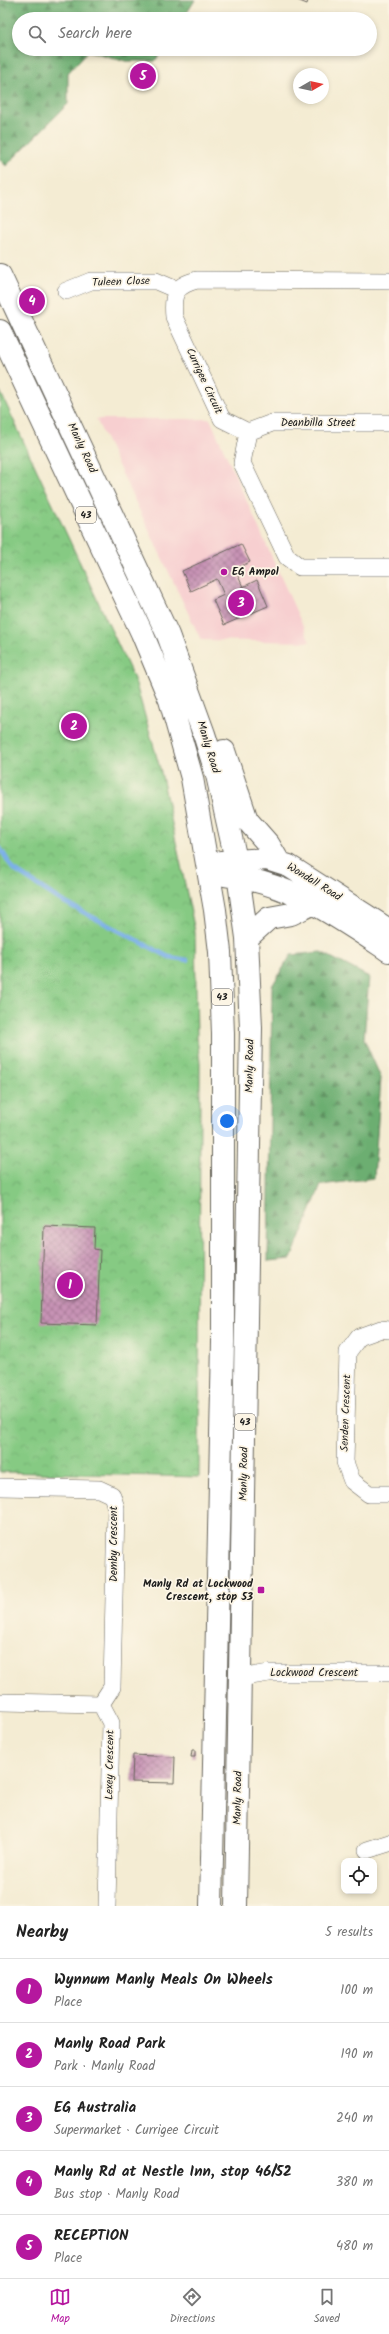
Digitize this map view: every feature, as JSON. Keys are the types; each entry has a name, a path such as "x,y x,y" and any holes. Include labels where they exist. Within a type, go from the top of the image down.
{"main road":[{"name":"Manly Road","path":"0,275 175,651 217,775 237,868 247,938 251,1028 236,1906"},
{"name":"Manly Road","path":"0,331 142,633 170,700 192,778 209,869 220,952 223,1034 223,1367 212,1906"},
{"path":"175,651 191,664 200,681 247,820 269,845 279,862"},
{"name":"Wondall Road","path":"209,869 237,868 256,858 279,862 300,872 389,930"},
{"name":"Wondall Road","path":"237,868 314,903 389,951"},
{"path":"247,938 269,918 291,914 314,903"}],"street":[{"path":"177,290 184,284 197,280 389,281"},
{"name":"Tuleen Close","path":"66,291 91,281 156,281 177,290"},
{"name":"Currigee Circuit","path":"177,290 172,303 174,317 222,419 248,432"},
{"name":"Deanbilla Street","path":"248,432 272,423 389,423"},
{"path":"248,432 242,463 287,557 300,567 389,567"},
{"name":"Senden Crescent","path":"389,1330 381,1329 359,1337 348,1352 345,1462 352,1481 369,1494 389,1494"},
{"name":"Demby Crescent","path":"0,1487 99,1489 112,1495 116,1508 112,1687 101,1704"},
{"name":"Lockwood Crescent","path":"240,1678 268,1673 389,1673"},
{"path":"0,1702 101,1704"},
{"name":"Lexey Crescent","path":"101,1704 111,1724 107,1906"},
{"path":"367,1850 389,1843"}],"shaded area":[{"path":"96,419 210,419 310,642 201,640"}],"green space":[{"path":"0,0 195,0 187,12 12,12 12,56 83,56 68,73 68,104 6,166 0,160"},
{"path":"107,56 158,56 155,61 126,61"},
{"path":"0,391 135,681 161,772 195,931 197,1039 200,1062 199,1477 0,1472"},
{"path":"321,952 369,977 364,1039 381,1078 374,1178 321,1185 291,1259 268,1261 272,986 291,955"}],"building":[{"path":"297,0 308,0 307,4"},
{"path":"138,69 148,69 148,84 138,84"},
{"path":"241,544 250,562 235,569 243,587 257,580 268,606 224,625 213,600 224,595 217,579 191,591 182,571"},
{"path":"44,1226 95,1228 94,1249 100,1250 97,1325 41,1323"},
{"path":"192,1750 195,1750 195,1757 191,1757"},
{"path":"133,1755 175,1757 174,1783 132,1782"}],"waterway":[{"path":"0,848 13,869 60,900 169,957 187,960"}],"place":[{"name":"RECEPTION","path":"143,76"},
{"name":"Manly Rd at Nestle Inn, stop 46/52","path":"32,301"},
{"name":"EG Ampol","path":"224,572"},
{"name":"EG Australia","path":"241,603"},
{"name":"Manly Road Park","path":"74,726"},
{"name":"Wynnum Manly Meals On Wheels","path":"70,1285"},
{"name":"Manly Rd at Lockwood Crescent, stop 53","path":"261,1590"}]}
